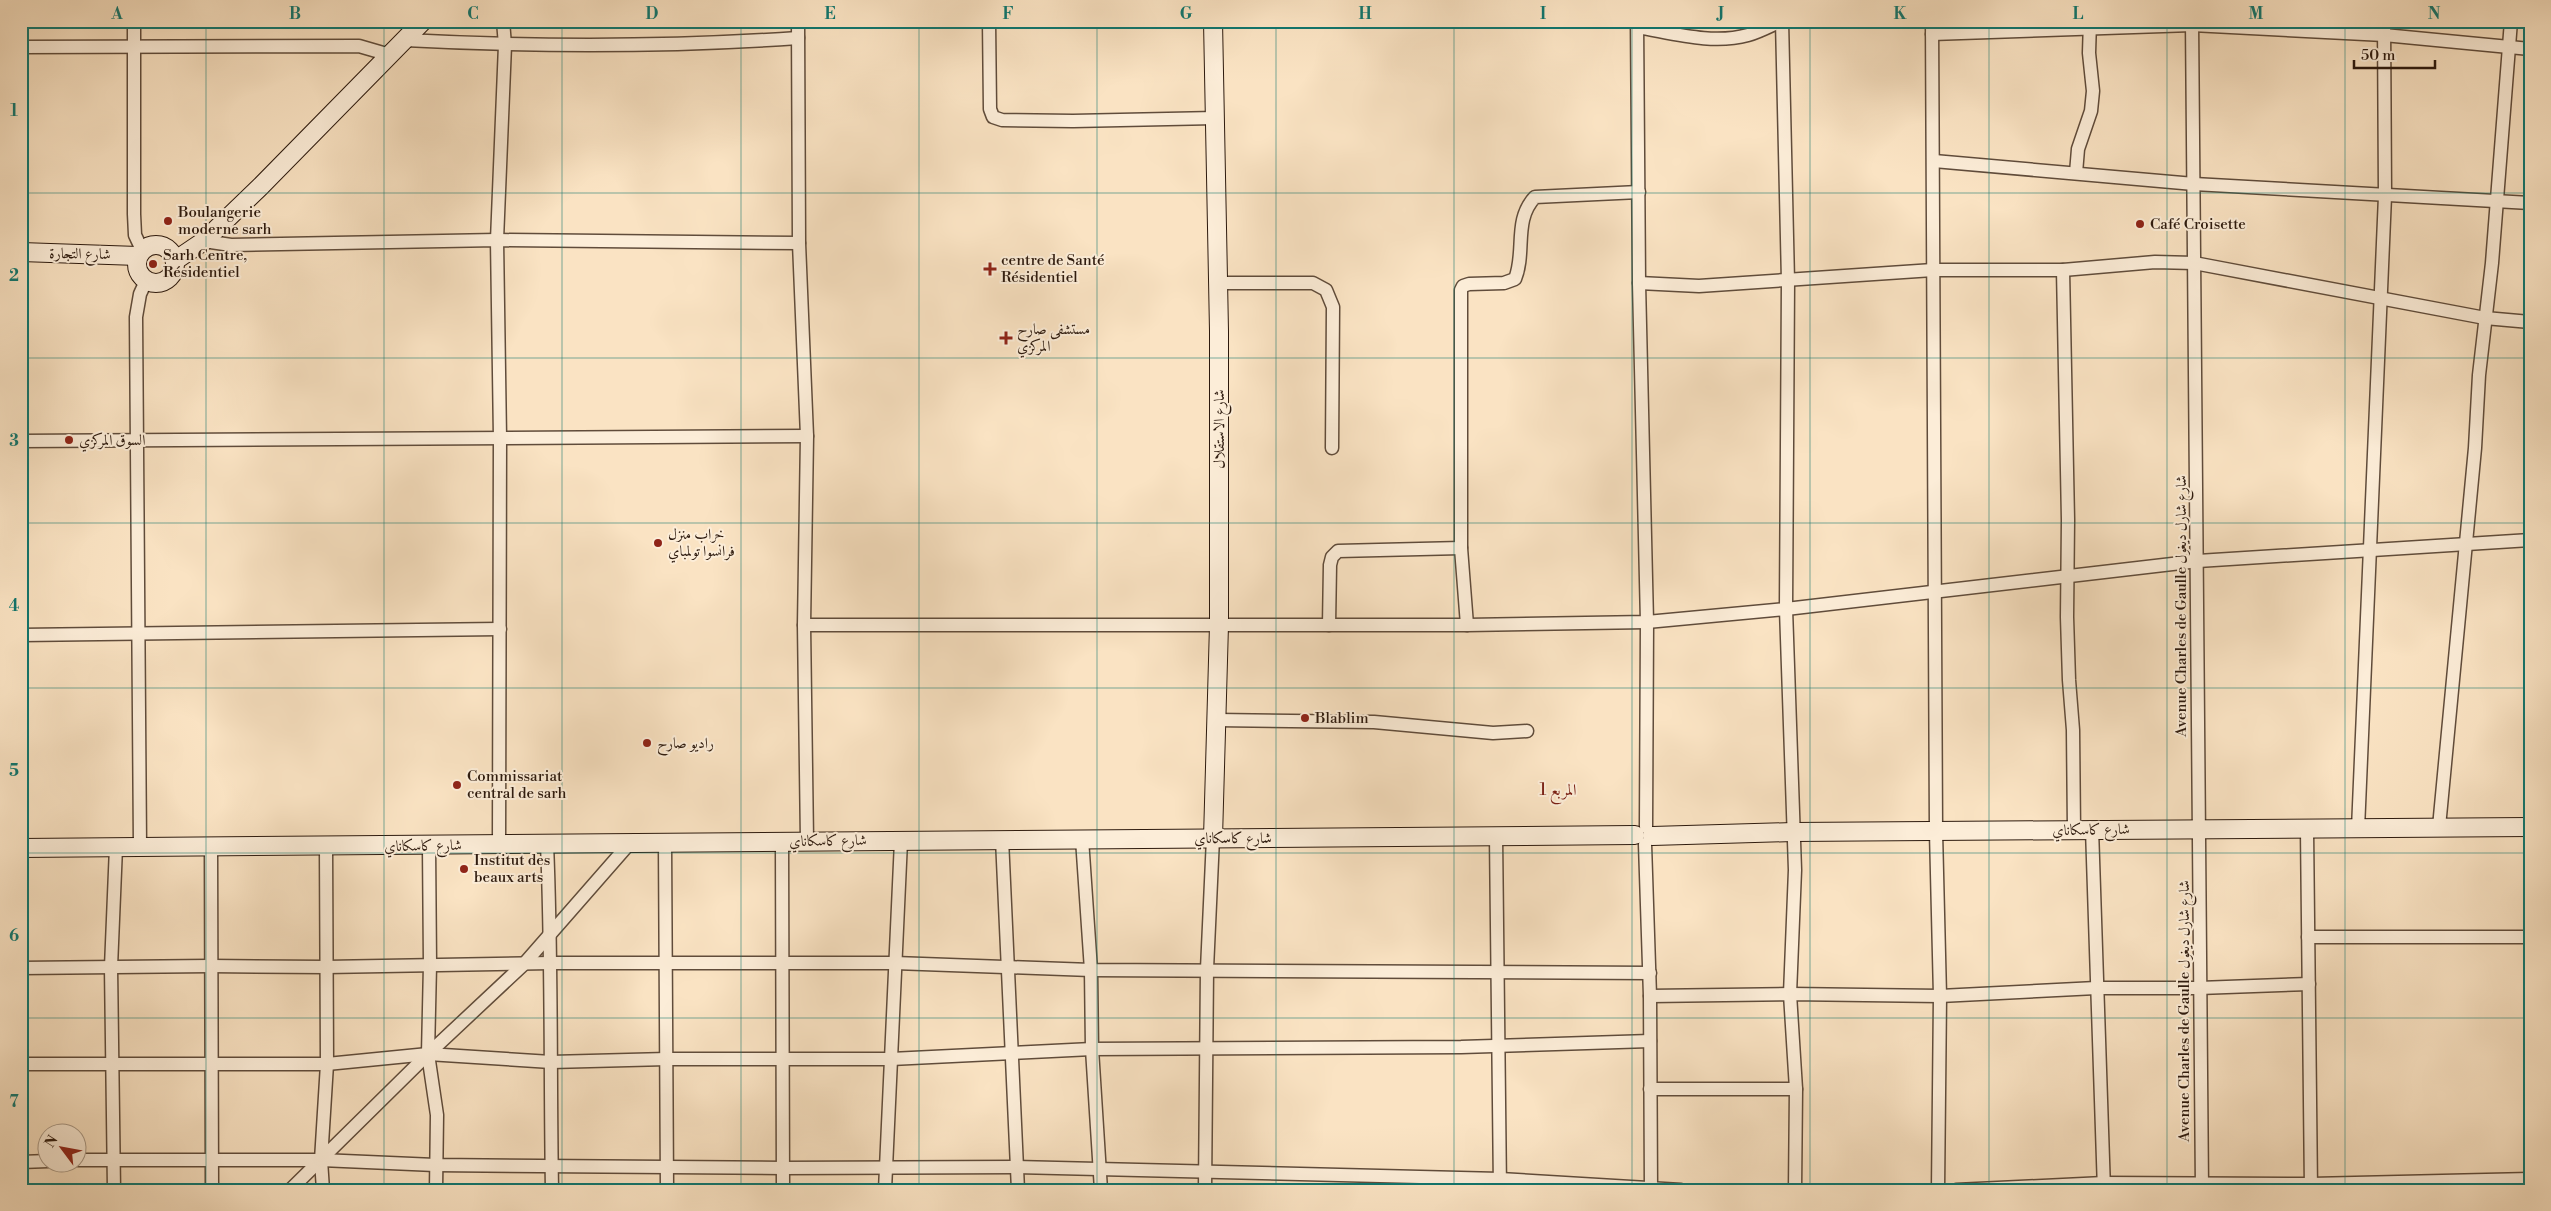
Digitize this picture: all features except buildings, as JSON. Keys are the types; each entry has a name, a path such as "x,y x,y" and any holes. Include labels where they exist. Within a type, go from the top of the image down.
{"street":[{"path":"134,21 134,214 135,235 140,253 138,270 146,281 158,284 169,278 176,267 176,260 171,251 164,246 154,244 140,253"},
{"path":"176,260 204,241 261,186 423,21"},
{"path":"499,844 500,438 497,240 505,46 503,21"},
{"path":"798,21 799,243 807,436 804,625 807,841"},
{"path":"989,21 990,109 993,117 1002,120 1073,121 1214,118"},
{"name":"شارع الاستقلال","path":"1213,21 1218,283 1219,625 1213,838"},
{"path":"1651,1190 1650,973 1645,835 1647,622 1637,24 1702,38 1725,38 1748,35 1782,21 1788,281 1786,609 1795,870 1790,994 1796,1089 1795,1190"},
{"path":"1932,21 1936,832 1940,996 1938,1190"},
{"path":"2358,828 2381,299 2384,196 2384,21"},
{"path":"2439,827 2466,542 2511,21"},
{"path":"1932,34 1990,26 2192,23 2384,35 2530,49"},
{"name":"Avenue Charles de Gaulle شارع شارل ديغول","path":"2192,23 2202,1186"},
{"path":"2076,173 2078,149 2091,111 2090,25"},
{"path":"405,40 505,46 693,45 798,38"},
{"path":"21,47 359,46 390,55"},
{"path":"1934,161 2194,184 2530,203"},
{"path":"1467,625 1461,548 1461,290 1463,286 1469,284 1504,283 1515,279 1520,267 1521,225 1526,206 1535,197 1639,192"},
{"path":"204,241 231,245 497,240 799,243"},
{"name":"شارع التجارة","path":"21,252 140,253"},
{"path":"1640,283 1698,286 1933,270 2063,270 2155,262 2194,263 2485,318 2530,322"},
{"path":"2063,270 2067,576 2083,829 2096,988 2104,1186"},
{"path":"140,847 140,634 136,440 136,316 140,294 146,281"},
{"path":"1218,283 1313,283 1326,290 1333,308 1332,448"},
{"path":"21,441 807,436"},
{"path":"804,625 1467,625 1647,622 1786,609 2198,561 2371,551 2466,542 2530,540"},
{"path":"1329,625 1330,565 1332,556 1338,551 1461,548"},
{"path":"21,635 500,629"},
{"path":"1216,720 1374,722 1493,733 1527,731"},
{"name":"شارع كاسكاناي","path":"21,848 1645,835 2083,829 2307,830 2530,827"},
{"path":"2307,830 2311,1187"},
{"path":"1496,836 1500,1184"},
{"path":"1204,1190 1208,1050 1207,969 1213,838"},
{"path":"1002,839 1006,967 1018,1190"},
{"path":"1082,840 1091,970 1092,1048 1101,1190"},
{"path":"885,1190 901,841"},
{"path":"782,842 783,1190"},
{"path":"665,843 667,1190"},
{"path":"547,844 551,934 552,1190"},
{"path":"290,1190 428,1054 524,964 629,844"},
{"path":"322,1190 321,1160 327,1064 326,846"},
{"path":"429,846 430,965 428,1054 437,1115 436,1190"},
{"path":"114,1190 111,967 116,847"},
{"path":"211,847 212,1190"},
{"path":"2308,937 2530,937"},
{"path":"21,968 326,967 550,963 895,964 1091,970 1207,969 1650,973"},
{"path":"1650,996 1790,994 1940,996 2096,988 2200,988 2309,984"},
{"path":"21,1064 327,1064 428,1054 552,1062 667,1059 891,1059 1092,1048 1208,1050 1499,1046 1650,1041"},
{"path":"1650,1089 1796,1089"},
{"path":"88,1160 321,1160 435,1166 1016,1167 1204,1171 1681,1190"},
{"path":"21,1162 38,1161"},
{"path":"1956,1190 2104,1186 2311,1187 2530,1179"}],"place":[{"name":"Boulangerie moderne sarh","path":"168,221"},
{"name":"Café Croisette","path":"2140,224"},
{"name":"Sarh Centre, Résidentiel","path":"153,264"},
{"name":"centre de Santé Résidentiel","path":"990,269"},
{"name":"مستشفى صارح المركزي","path":"1006,338"},
{"name":"السوق المركزي","path":"69,440"},
{"name":"خراب منزل فرانسوا تولمباي","path":"658,543"},
{"name":"Blablim","path":"1305,718"},
{"name":"راديو صارح","path":"647,743"},
{"name":"Commissariat central de sarh","path":"457,785"},
{"name":"Institut des beaux arts","path":"464,869"}],"district":[{"name":"المربع 1","path":"1558,790"}]}
